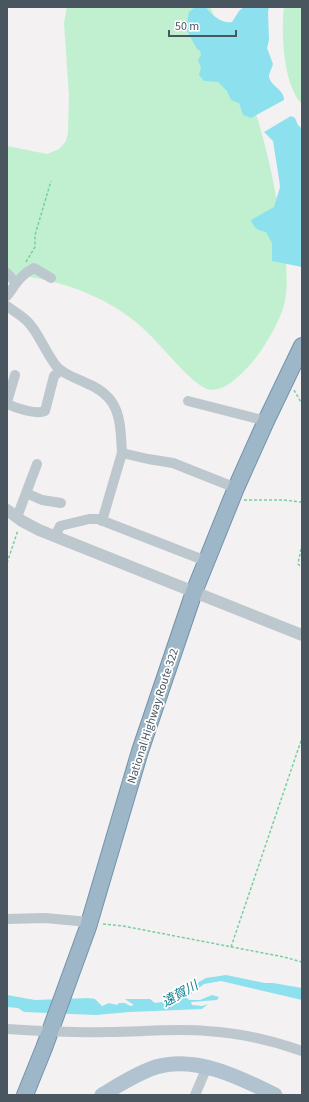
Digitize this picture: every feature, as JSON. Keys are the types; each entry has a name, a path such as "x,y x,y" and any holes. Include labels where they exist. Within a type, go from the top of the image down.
{"highway":[{"name":"National Highway Route 322","path":"25,1095 88,925 140,752 194,592 234,493 302,346"}],"main road":[{"path":"102,1095 130,1079 156,1067 182,1063 207,1067 251,1083 276,1095"}],"street":[{"path":"7,296 18,279 24,273 34,268 51,278"},
{"path":"7,273 16,283"},
{"path":"7,306 28,321 57,366 65,374 93,386 109,398 118,414 122,453 102,521"},
{"path":"15,375 7,403 20,409 42,412 45,411 54,376 61,370"},
{"path":"188,401 266,421"},
{"path":"122,453 173,463 234,493"},
{"path":"19,519 26,493 37,464"},
{"path":"26,493 42,500 61,503"},
{"path":"7,510 19,519 56,537 302,635"},
{"path":"56,537 60,526 89,519 102,521 206,562"},
{"path":"7,919 45,918 88,925"},
{"path":"7,1029 106,1032 207,1030 240,1034 267,1040 302,1051"},
{"path":"195,1095 207,1067"}],"path":[{"path":"24,273 22,269 36,247 35,235 51,181"},
{"path":"284,383 291,386 302,404"},
{"path":"234,493 238,500 283,500 302,502"},
{"path":"7,563 19,519"},
{"path":"302,544 298,564 302,567"},
{"path":"231,948 302,738"},
{"path":"88,925 123,926 284,957 302,962"}],"green space":[{"path":"67,7 210,7 251,99 270,164 282,230 287,275 286,293 280,317 265,345 248,367 234,380 223,387 211,390 199,385 137,323 121,311 103,301 85,292 47,280 7,274 7,146 47,154 59,149 66,141 68,133 69,95 64,23"},
{"path":"284,7 302,7 302,104 296,95 287,72 283,44"}],"water":[{"path":"195,7 206,7 217,18 224,22 232,22 239,11 244,7 269,7 269,40 267,48 273,64 269,76 271,82 284,96 284,100 251,118 243,115 239,103 231,100 227,91 218,82 204,81 199,75 201,68 198,60 201,55 200,51 197,49 186,29 189,12"},
{"path":"291,116 295,118 298,125 302,129 302,267 272,261 272,243 266,232 256,228 251,220 274,207 280,187 273,141 264,132"},
{"name":"遠賀川","path":"226,975 265,983 302,988 302,1000 221,981 204,984 186,997 189,1000 200,1000 212,995 219,997 217,1000 191,1002 192,1005 202,1006 208,1004 202,1009 96,1015 24,1012 18,1008 7,1007 7,995 35,1000 88,998 95,999 102,1006 109,1003 117,1005 119,1003 125,1003 130,1006 134,1005 125,999 150,999 155,1003 162,1002 166,999 165,995 185,992 206,978"}]}
